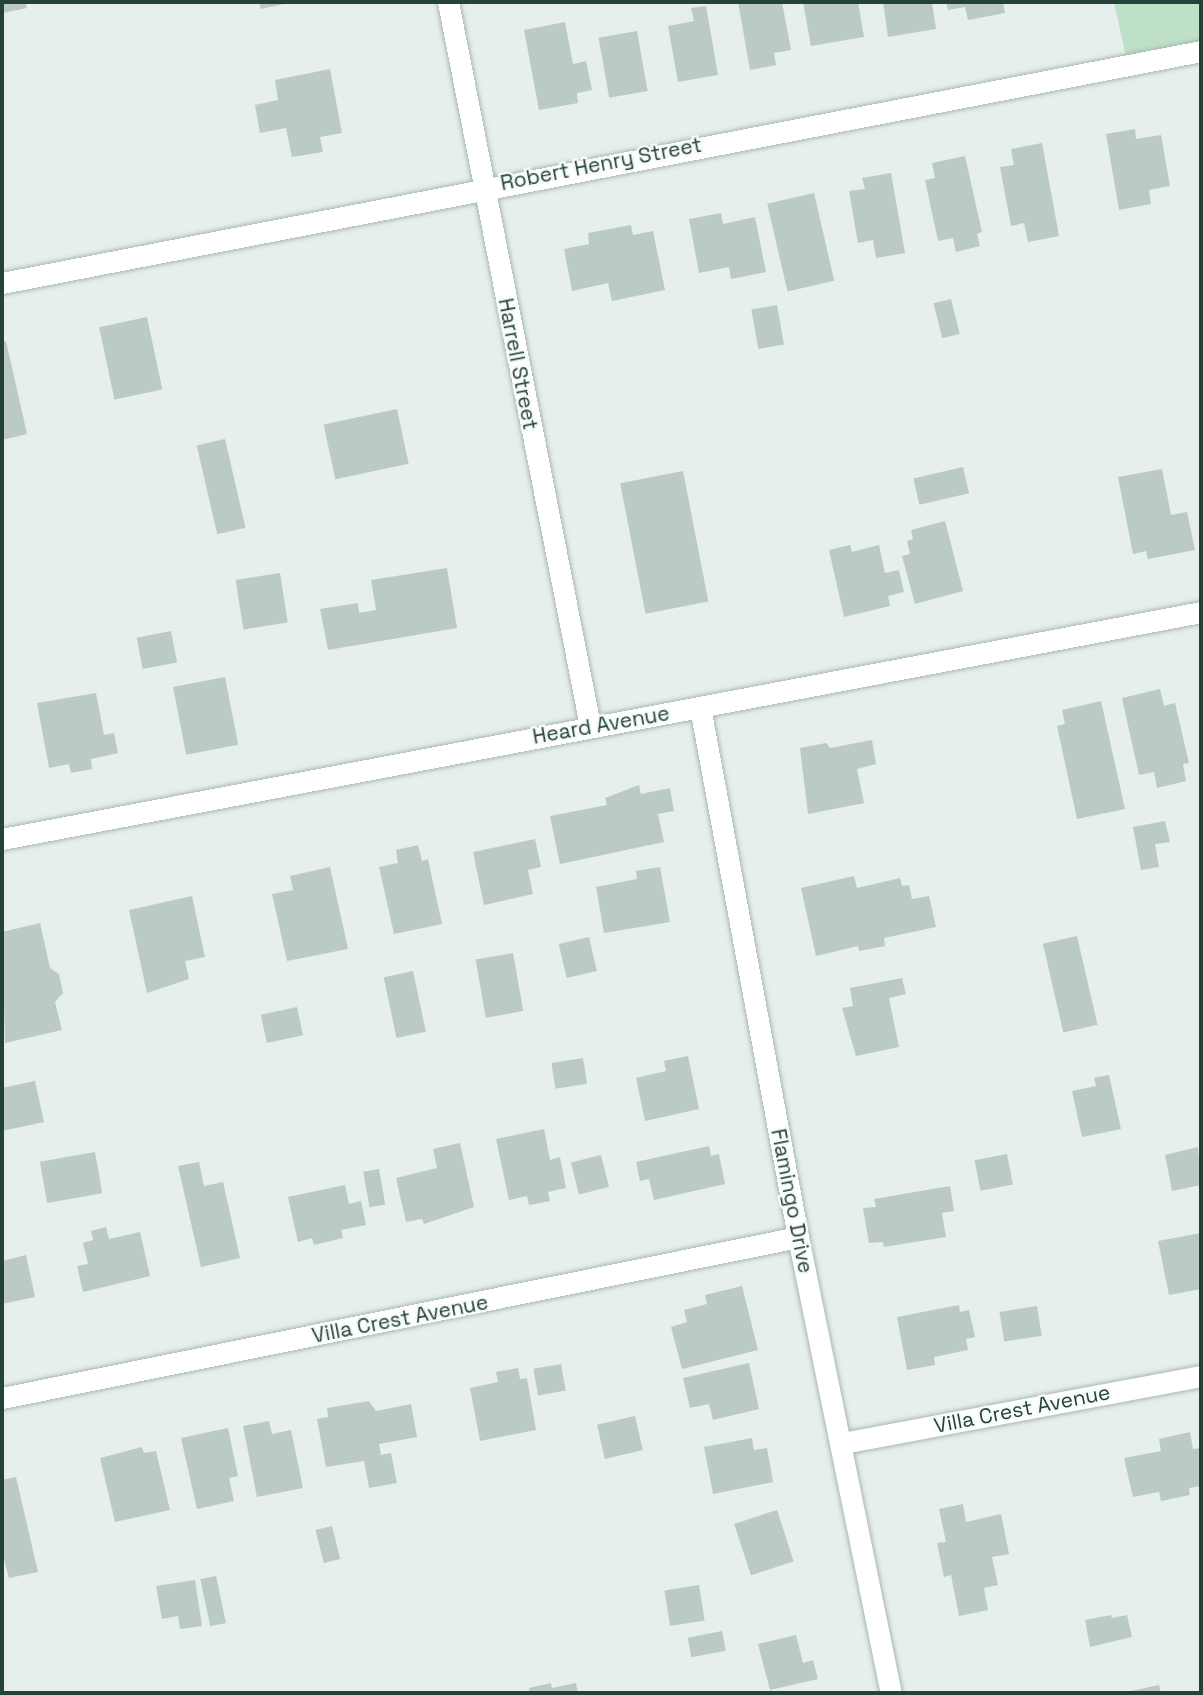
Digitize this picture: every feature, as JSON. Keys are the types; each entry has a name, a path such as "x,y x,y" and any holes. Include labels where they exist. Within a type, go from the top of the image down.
{"street":[{"name":"Harrell Street","path":"447,2 590,726"},
{"name":"Robert Henry Street","path":"2,282 484,186 1201,51"},
{"name":"Heard Avenue","path":"2,839 1201,611"},
{"name":"Flamingo Drive","path":"700,707 798,1237 843,1443 891,1693"},
{"name":"Villa Crest Avenue","path":"2,1398 798,1237"},
{"name":"Villa Crest Avenue","path":"843,1443 1201,1376"}],"green space":[{"path":"1114,2 1201,2 1201,46 1127,62"}],"building":[{"path":"2,2 25,2 27,8 3,13"},
{"path":"259,2 289,2 289,3 261,9"},
{"path":"738,2 782,2 791,50 774,53 776,65 750,70"},
{"path":"803,2 858,2 864,37 811,46"},
{"path":"883,2 932,2 936,29 888,37"},
{"path":"946,2 1003,2 1005,13 968,20 965,7 948,10"},
{"path":"706,6 718,75 678,82 668,26 694,21 691,8"},
{"path":"565,22 573,64 586,61 592,90 577,93 578,103 539,110 524,30"},
{"path":"637,31 648,91 609,98 599,38"},
{"path":"330,69 342,133 320,137 323,152 292,157 286,128 260,133 255,105 278,100 275,80"},
{"path":"1135,129 1136,139 1161,135 1170,186 1149,190 1151,204 1119,210 1106,134"},
{"path":"1042,143 1059,236 1028,242 1024,223 1011,226 1000,167 1014,165 1011,149"},
{"path":"965,156 982,232 977,234 980,246 956,252 953,238 938,241 925,180 935,178 932,163"},
{"path":"891,173 905,253 876,258 873,240 858,243 849,191 865,189 862,178"},
{"path":"814,193 834,281 787,291 767,204"},
{"path":"721,213 723,224 755,217 766,272 731,279 729,267 699,273 689,219"},
{"path":"631,225 633,235 653,231 665,290 612,301 608,283 572,291 564,249 589,244 588,233"},
{"path":"951,299 960,334 942,338 934,303"},
{"path":"777,305 784,344 758,349 751,310"},
{"path":"147,317 162,389 114,400 99,327"},
{"path":"6,341 27,434 2,440 2,342"},
{"path":"397,409 409,464 335,479 324,425"},
{"path":"225,439 245,528 217,534 197,446"},
{"path":"963,467 969,493 919,505 913,478"},
{"path":"1162,469 1171,515 1187,512 1195,550 1148,559 1146,551 1133,554 1118,477"},
{"path":"683,471 708,602 646,614 620,483"},
{"path":"945,521 963,591 915,604 902,556 910,554 907,541 913,539 911,530"},
{"path":"850,545 852,552 879,545 885,573 899,570 904,592 888,596 890,606 844,617 829,550"},
{"path":"447,568 457,628 328,650 320,609 358,603 359,613 376,610 371,580"},
{"path":"280,573 288,622 243,629 236,580"},
{"path":"171,631 177,662 143,669 137,638"},
{"path":"225,677 238,745 186,755 173,687"},
{"path":"1160,689 1164,706 1175,703 1189,763 1183,764 1186,781 1157,788 1154,772 1139,775 1122,698"},
{"path":"96,693 104,735 114,733 118,753 91,759 92,769 71,773 69,764 49,768 37,703"},
{"path":"1101,701 1125,809 1077,819 1057,726 1065,724 1062,710"},
{"path":"872,740 876,764 857,769 864,803 808,814 800,748 826,743 830,748"},
{"path":"639,785 641,794 670,788 674,811 658,814 664,842 560,864 550,816 607,805 605,798"},
{"path":"1165,821 1170,842 1155,844 1159,867 1141,870 1133,827"},
{"path":"535,839 541,867 528,870 533,894 484,905 473,852"},
{"path":"418,845 422,861 428,859 442,924 394,934 379,867 398,863 396,850"},
{"path":"330,867 348,949 287,961 272,894 293,890 290,876"},
{"path":"660,867 670,922 604,933 596,887 637,879 636,871"},
{"path":"854,876 857,888 900,878 902,886 909,885 912,899 929,896 936,927 884,938 885,946 859,951 858,946 816,956 801,888"},
{"path":"192,896 205,957 185,961 189,979 147,993 129,910"},
{"path":"40,923 50,968 59,974 63,993 55,1002 62,1030 5,1043 2,932"},
{"path":"1077,936 1097,1025 1063,1033 1043,944"},
{"path":"589,937 597,971 567,978 559,944"},
{"path":"513,953 523,1011 486,1018 476,960"},
{"path":"413,971 426,1032 397,1038 384,977"},
{"path":"902,978 906,994 889,998 899,1047 856,1056 842,1008 853,1006 850,988"},
{"path":"297,1007 303,1035 267,1043 261,1015"},
{"path":"688,1056 699,1109 645,1121 636,1078 666,1071 664,1061"},
{"path":"583,1058 587,1084 555,1089 551,1063"},
{"path":"1109,1075 1121,1129 1082,1137 1072,1091 1096,1086 1094,1078"},
{"path":"35,1081 44,1122 2,1131 2,1088"},
{"path":"544,1129 550,1160 560,1157 566,1188 548,1192 550,1201 529,1205 527,1196 509,1200 496,1139"},
{"path":"460,1143 474,1207 424,1224 422,1219 406,1222 396,1178 437,1168 433,1149"},
{"path":"709,1146 711,1156 719,1154 725,1184 654,1200 649,1179 640,1181 636,1162"},
{"path":"1198,1147 1201,1185 1172,1191 1165,1155"},
{"path":"95,1152 102,1193 47,1203 40,1162"},
{"path":"1007,1154 1013,1184 981,1191 975,1160"},
{"path":"601,1155 609,1187 579,1195 571,1162"},
{"path":"199,1162 204,1186 223,1182 240,1258 201,1267 178,1166"},
{"path":"379,1169 385,1204 369,1207 363,1172"},
{"path":"345,1185 349,1204 361,1201 366,1225 341,1230 343,1238 314,1245 312,1238 298,1242 288,1197"},
{"path":"950,1186 954,1211 942,1213 946,1237 884,1247 883,1242 869,1243 863,1208 876,1207 874,1199"},
{"path":"106,1227 109,1239 140,1232 150,1276 83,1292 77,1266 88,1264 83,1243 93,1240 91,1231"},
{"path":"1201,1233 1201,1289 1169,1295 1158,1241"},
{"path":"26,1255 35,1297 2,1304 2,1261"},
{"path":"742,1286 758,1350 682,1369 671,1327 687,1322 684,1310 707,1304 705,1295"},
{"path":"959,1305 960,1312 969,1310 975,1337 966,1339 968,1350 934,1357 935,1365 907,1370 897,1317"},
{"path":"1037,1306 1042,1336 1004,1342 999,1312"},
{"path":"749,1363 759,1409 713,1420 709,1404 690,1408 683,1378"},
{"path":"561,1364 566,1391 538,1395 533,1369"},
{"path":"518,1368 520,1379 527,1378 536,1430 480,1441 470,1388 498,1382 496,1372"},
{"path":"369,1401 376,1411 411,1404 417,1437 379,1444 381,1455 391,1453 397,1483 369,1488 364,1461 326,1467 317,1419 328,1417 327,1408"},
{"path":"635,1416 643,1450 605,1459 597,1425"},
{"path":"269,1421 272,1434 291,1430 303,1488 257,1497 243,1426"},
{"path":"228,1428 238,1476 229,1478 234,1501 197,1509 181,1438"},
{"path":"1190,1432 1193,1449 1201,1448 1201,1486 1189,1488 1190,1495 1161,1501 1159,1492 1133,1497 1124,1458 1161,1451 1159,1439"},
{"path":"752,1438 754,1450 767,1448 773,1482 713,1494 704,1447"},
{"path":"142,1447 144,1453 156,1451 170,1510 115,1522 100,1458"},
{"path":"16,1477 38,1572 9,1578 2,1552 2,1480"},
{"path":"963,1504 966,1522 1001,1514 1009,1554 992,1557 998,1585 984,1588 988,1610 959,1616 951,1575 944,1577 937,1543 946,1542 939,1509"},
{"path":"777,1510 794,1561 751,1575 734,1524"},
{"path":"332,1526 340,1559 324,1563 316,1530"},
{"path":"216,1576 226,1623 210,1626 200,1579"},
{"path":"195,1580 202,1626 180,1629 178,1616 162,1619 156,1586"},
{"path":"699,1585 705,1621 670,1626 664,1590"},
{"path":"1111,1615 1112,1618 1127,1615 1132,1637 1090,1647 1085,1620"},
{"path":"722,1631 726,1651 691,1657 688,1638"},
{"path":"796,1635 803,1663 813,1660 818,1679 770,1690 758,1644"},
{"path":"551,1683 552,1688 576,1683 578,1693 530,1693 529,1688"},
{"path":"1159,1685 1161,1693 1127,1693 1127,1692"}]}
